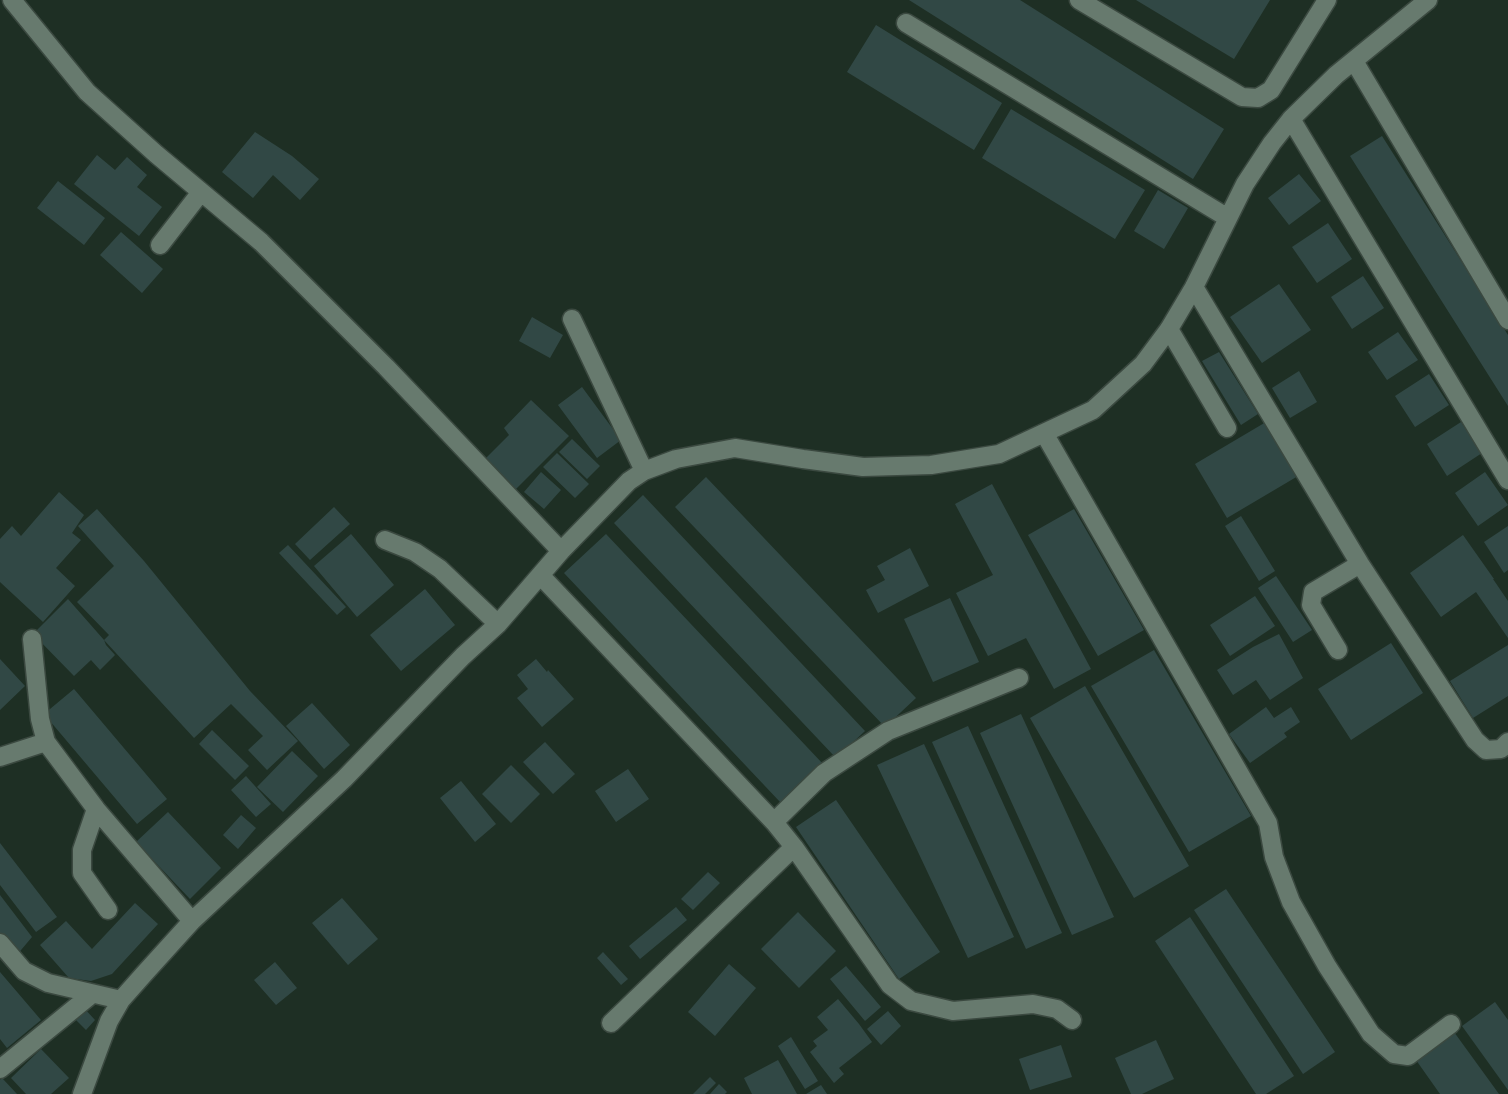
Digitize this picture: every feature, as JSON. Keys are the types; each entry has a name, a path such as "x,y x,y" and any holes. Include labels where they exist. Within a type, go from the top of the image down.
{"street":[{"path":"12,0 87,92 269,251 386,367 561,551"},
{"path":"1079,0 1242,97 1258,98 1271,90 1327,0"},
{"path":"82,1094 110,1021 121,1000 192,921 344,779 463,656 498,624 561,551 629,481 644,471 676,459 735,448 863,466 932,465 999,454 1093,410 1143,364 1169,329 1194,287 1245,184 1291,119 1336,75 1428,0"},
{"path":"906,23 1228,218"},
{"path":"1354,61 1508,320"},
{"path":"1291,119 1508,480"},
{"path":"160,245 201,192"},
{"path":"1194,287 1360,564 1474,740 1486,750 1501,749 1508,742"},
{"path":"572,319 644,471"},
{"path":"1169,329 1227,428"},
{"path":"1044,433 1268,823 1274,857 1291,902 1327,966 1371,1034 1394,1054 1408,1056 1451,1024"},
{"path":"385,540 415,552 440,569 498,624"},
{"path":"1338,650 1311,605 1313,592 1360,564"},
{"path":"541,576 774,822 794,847 890,986 911,1001 953,1011 1033,1004 1057,1009 1072,1020"},
{"path":"32,639 40,719 46,742 96,809 192,921"},
{"path":"774,822 824,773 888,731 1019,678"},
{"path":"0,757 46,742"},
{"path":"96,809 82,850 82,873 108,910"},
{"path":"611,1023 794,847"},
{"path":"0,943 24,971 48,983 121,1000"},
{"path":"0,1069 92,994"}],"building":[{"path":"909,0 1020,0 1224,129 1193,179"},
{"path":"1136,0 1270,0 1234,59"},
{"path":"876,25 1002,103 974,150 847,72"},
{"path":"1011,109 1145,190 1115,239 982,158"},
{"path":"255,132 292,156 319,179 300,200 273,175 253,198 222,172"},
{"path":"1382,136 1508,335 1508,406 1350,156"},
{"path":"97,155 115,170 127,157 147,175 137,187 162,207 139,236 74,184"},
{"path":"1299,174 1321,201 1289,225 1268,198"},
{"path":"58,181 105,218 84,245 37,208"},
{"path":"1158,190 1188,208 1164,249 1134,231"},
{"path":"1328,223 1352,259 1317,283 1292,247"},
{"path":"121,232 163,269 142,293 100,255"},
{"path":"1363,276 1384,308 1352,329 1331,297"},
{"path":"1279,284 1311,330 1262,363 1230,317"},
{"path":"532,317 563,335 550,358 519,341"},
{"path":"1398,332 1418,360 1387,380 1368,352"},
{"path":"1219,352 1258,414 1241,425 1202,361"},
{"path":"1299,371 1317,402 1290,418 1272,388"},
{"path":"1429,374 1449,405 1415,427 1395,396"},
{"path":"582,387 621,440 597,458 558,405"},
{"path":"531,400 569,436 513,492 482,462 509,435 504,428"},
{"path":"1266,422 1298,476 1227,518 1195,464"},
{"path":"1461,422 1482,453 1447,476 1427,444"},
{"path":"572,439 600,466 587,479 559,452"},
{"path":"557,453 589,484 575,498 543,467"},
{"path":"541,472 561,490 544,509 524,492"},
{"path":"1485,472 1508,505 1478,526 1455,493"},
{"path":"706,477 916,698 885,727 675,507"},
{"path":"992,484 1091,669 1054,689 1026,638 988,656 956,593 993,575 955,504"},
{"path":"59,492 84,515 72,533 81,540 56,568 75,586 43,622 0,582 0,539 12,526 21,536"},
{"path":"643,495 865,731 836,758 614,523"},
{"path":"334,507 350,524 310,560 295,544"},
{"path":"97,509 144,561 250,691 298,741 267,770 248,750 263,736 231,704 194,738 104,640 109,635 77,602 114,566 78,526"},
{"path":"1074,509 1144,630 1098,656 1028,535"},
{"path":"1241,516 1275,571 1259,581 1225,526"},
{"path":"1508,526 1508,570 1504,573 1484,542"},
{"path":"351,534 394,585 357,617 314,566"},
{"path":"606,534 823,764 781,803 564,573"},
{"path":"1463,535 1508,601 1508,638 1476,592 1441,617 1410,573"},
{"path":"288,545 346,607 337,615 279,553"},
{"path":"910,548 929,586 878,613 866,590 885,580 877,566"},
{"path":"1276,576 1312,630 1293,642 1258,588"},
{"path":"425,589 455,625 401,671 370,635"},
{"path":"1255,596 1275,626 1230,656 1210,625"},
{"path":"950,598 979,662 933,682 904,619"},
{"path":"68,599 115,655 100,670 91,660 74,676 33,634"},
{"path":"1279,634 1303,678 1270,700 1256,680 1233,695 1217,670 1253,647"},
{"path":"1391,643 1423,693 1351,740 1318,689"},
{"path":"1508,645 1508,696 1473,718 1450,681"},
{"path":"1154,650 1251,816 1189,852 1091,686"},
{"path":"0,659 25,686 0,710"},
{"path":"536,659 574,699 542,727 517,698 528,689 517,675"},
{"path":"1085,686 1189,866 1134,898 1030,718"},
{"path":"74,689 167,799 137,824 44,714"},
{"path":"312,703 350,745 324,769 286,726"},
{"path":"1266,707 1274,718 1291,707 1300,722 1284,733 1287,737 1250,763 1229,734"},
{"path":"1021,714 1114,917 1072,935 980,733"},
{"path":"968,726 1062,933 1026,949 932,742"},
{"path":"212,730 249,766 235,780 199,744"},
{"path":"545,742 575,774 553,794 523,762"},
{"path":"924,744 1014,937 968,958 877,765"},
{"path":"292,751 318,776 283,812 257,787"},
{"path":"511,765 540,794 511,823 482,794"},
{"path":"628,769 649,799 616,822 595,791"},
{"path":"246,776 271,804 256,817 231,790"},
{"path":"461,781 496,824 475,842 440,798"},
{"path":"836,800 940,952 899,979 796,827"},
{"path":"168,812 221,868 190,899 136,842"},
{"path":"241,815 256,828 238,849 223,835"},
{"path":"0,843 57,917 36,932 0,885"},
{"path":"708,872 720,883 693,910 681,899"},
{"path":"1226,889 1335,1052 1303,1074 1194,910"},
{"path":"0,895 32,937 16,956 0,936"},
{"path":"342,898 378,939 348,965 312,923"},
{"path":"135,903 158,924 112,974 91,981 69,978 40,945 66,921 92,949"},
{"path":"676,907 687,920 640,959 629,946"},
{"path":"798,912 836,951 799,988 761,949"},
{"path":"1190,917 1294,1076 1266,1094 1256,1094 1155,941"},
{"path":"603,952 628,979 621,985 597,958"},
{"path":"275,962 297,988 276,1005 254,980"},
{"path":"729,964 756,988 715,1036 688,1012"},
{"path":"846,966 881,1007 865,1021 830,979"},
{"path":"0,972 41,1020 7,1048 0,1039"},
{"path":"838,999 872,1042 839,1068 844,1074 834,1083 810,1052 817,1046 813,1041 828,1030 817,1017"},
{"path":"1495,1002 1508,1020 1508,1090 1462,1026"},
{"path":"83,1007 95,1020 86,1030 73,1017"},
{"path":"888,1011 901,1026 881,1045 867,1029"},
{"path":"1454,1032 1499,1094 1440,1094 1416,1060"},
{"path":"791,1037 818,1081 805,1089 778,1046"},
{"path":"1156,1040 1174,1079 1142,1094 1131,1094 1115,1058"},
{"path":"1061,1045 1072,1077 1030,1090 1019,1059"},
{"path":"41,1049 69,1078 51,1094 26,1094 11,1078"},
{"path":"778,1060 797,1094 752,1094 744,1078"},
{"path":"710,1077 716,1083 705,1094 693,1094"},
{"path":"2,1078 17,1094 0,1094"},
{"path":"719,1084 727,1092 710,1094"},
{"path":"821,1085 827,1094 806,1094"}]}
